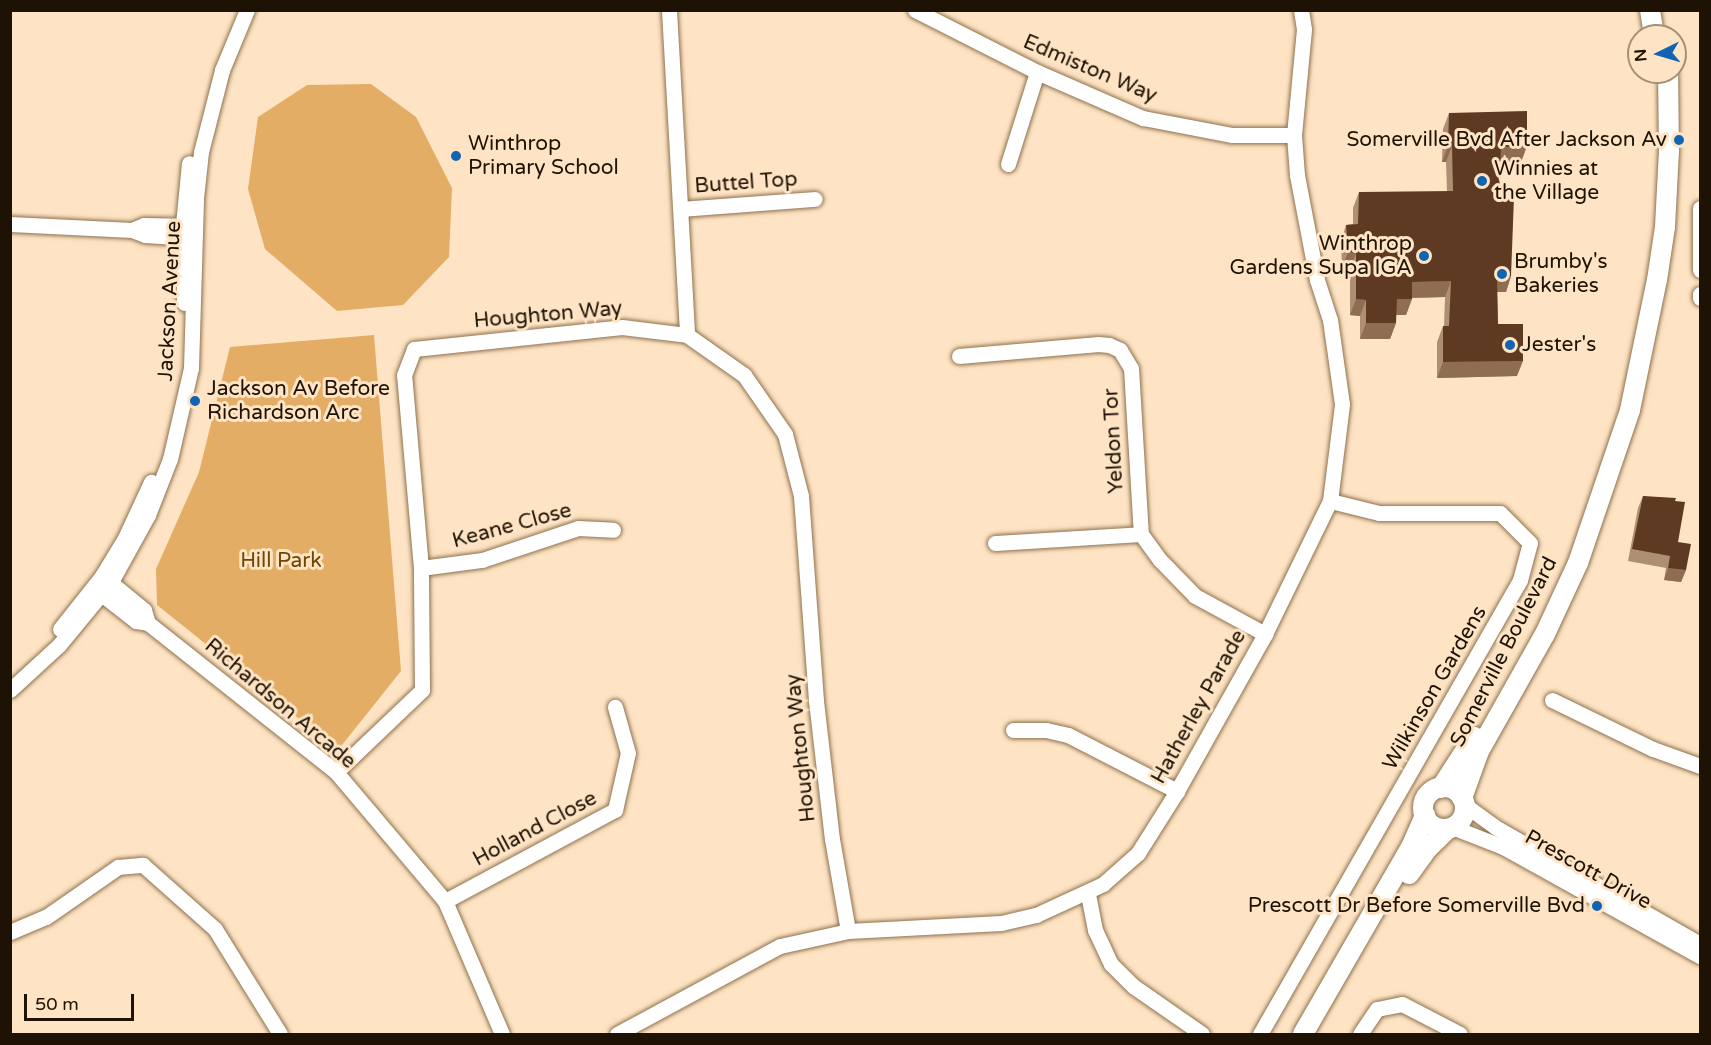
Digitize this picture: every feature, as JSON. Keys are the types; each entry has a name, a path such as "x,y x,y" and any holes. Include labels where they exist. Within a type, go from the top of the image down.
{"main road":[{"name":"Somerville Boulevard","path":"1441,788 1475,735 1538,622 1563,570 1598,479 1621,408 1650,258 1659,123 1657,84"},
{"name":"Somerville Boulevard","path":"1463,801 1479,751 1545,634 1578,563 1630,410 1652,311 1665,227 1669,152 1668,84"},
{"path":"1303,1035 1411,847 1425,815 1427,797 1441,788 1453,789 1463,801 1462,818 1415,864 1317,1035"},
{"path":"1425,815 1431,824 1450,828"}],"street":[{"name":"Jackson Avenue","path":"10,690 59,645 148,515 178,432 190,368 189,164 202,101 238,10"},
{"name":"Jackson Avenue","path":"189,232 201,152 214,97 247,10"},
{"path":"669,10 687,335"},
{"name":"Edmiston Way","path":"915,10 1037,72 1143,118 1232,135 1294,135"},
{"name":"Hatherley Parade","path":"617,1035 780,946 848,931 1001,923 1036,915 1088,894 1121,870 1138,853 1177,791 1265,634 1330,501 1342,404 1330,320 1317,280 1301,202 1294,135 1304,29 1302,10"},
{"name":"Hatherley Parade","path":"1304,29 1314,10"},
{"path":"1008,164 1037,72"},
{"name":"Buttel Top","path":"681,209 815,199"},
{"path":"1701,208 1701,270"},
{"path":"10,224 132,230 144,225 189,232"},
{"name":"Houghton Way","path":"336,772 423,690 421,568 404,375 414,349 622,327 687,335 744,375 785,434 801,496 816,700 831,839 848,931"},
{"name":"Yeldon Tor","path":"959,356 1098,344 1109,345 1120,350 1131,368 1141,534"},
{"name":"Wilkinson Gardens","path":"1260,1035 1520,580 1530,543 1500,513 1379,513 1330,501"},
{"name":"Keane Close","path":"421,568 482,560 578,528 614,530"},
{"path":"995,543 1141,534 1160,560 1196,596 1265,634"},
{"name":"Jackson Avenue","path":"10,677 46,645 102,585"},
{"name":"Richardson Arcade","path":"102,585 144,610 148,623 336,772 445,901 502,1035"},
{"path":"1552,700 1653,749 1701,766"},
{"name":"Holland Close","path":"445,901 615,810 628,753 615,707"},
{"path":"1013,730 1046,730 1068,735 1177,791"},
{"name":"Prescott Drive","path":"1463,801 1495,827 1700,953"},
{"name":"Prescott Drive","path":"1450,828 1503,847 1700,953"},
{"path":"10,932 46,916 118,867 143,865 215,929 280,1035"},
{"path":"1088,894 1095,930 1111,964 1133,986 1202,1035"},
{"path":"1359,1035 1377,1009 1402,1004 1460,1035"}],"green space":[{"path":"371,84 416,117 452,188 449,257 403,305 337,311 265,249 248,189 258,117 307,85"},
{"name":"Hill Park","path":"374,335 401,671 338,750 157,605 156,569 199,472 230,347"}],"building":[{"path":"1527,111 1527,146 1501,147 1499,197 1514,197 1511,276 1497,276 1498,324 1523,324 1523,361 1443,362 1443,326 1449,326 1451,281 1412,282 1412,299 1397,299 1396,323 1366,323 1366,300 1356,299 1356,253 1348,252 1346,225 1358,224 1359,192 1453,191 1452,146 1448,146 1449,113"},
{"path":"1643,496 1676,498 1675,501 1685,502 1678,542 1691,544 1686,570 1668,568 1670,556 1632,549"}],"place":[{"name":"Somerville Bvd After Jackson Av","path":"1679,140"},
{"name":"Winthrop Primary School","path":"456,156"},
{"name":"Winnies at the Village","path":"1482,181"},
{"name":"Winthrop Gardens Supa IGA","path":"1424,256"},
{"name":"Brumby's Bakeries","path":"1502,274"},
{"name":"Jester's","path":"1510,345"},
{"name":"Jackson Av Before Richardson Arc","path":"195,401"},
{"name":"Prescott Dr Before Somerville Bvd","path":"1597,906"}]}
